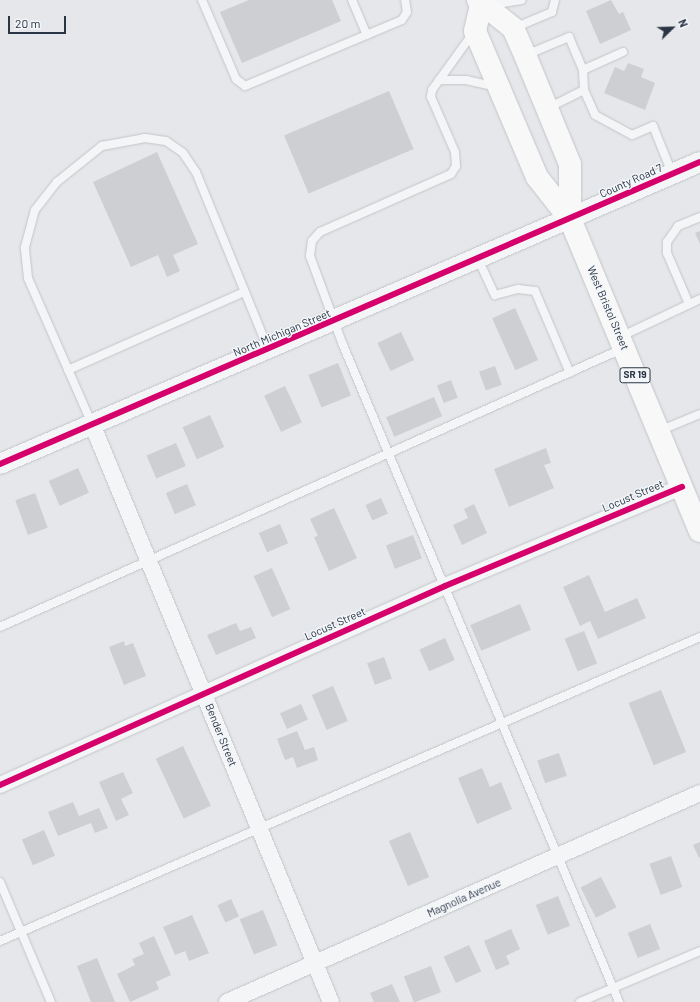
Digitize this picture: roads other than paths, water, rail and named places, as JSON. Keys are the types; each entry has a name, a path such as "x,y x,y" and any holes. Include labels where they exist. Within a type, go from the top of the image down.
{"main road":[{"path":"475,31 480,3 513,28"},
{"name":"West Bristol Street","path":"513,28 570,164 570,219"},
{"name":"West Bristol Street","path":"475,31 537,177 570,219 700,531"}],"street":[{"name":"County Road 7","path":"570,219 700,162"},
{"name":"North Michigan Street","path":"0,464 570,219"},
{"name":"Bender Street","path":"92,424 150,561 313,964 330,1002"},
{"name":"Locust Street","path":"0,785 445,586 682,487"},
{"name":"Magnolia Avenue","path":"228,1002 700,794"}],"lane":[{"path":"202,0 236,79 245,86 402,20 407,12 405,0"},
{"path":"352,0 368,35"},
{"path":"480,3 522,0"},
{"path":"513,28 552,12 555,0"},
{"path":"475,31 439,80 431,97 455,152 456,166 451,174 320,232 312,241 310,256 389,455 619,1002"},
{"path":"525,55 569,37 583,70 584,90 595,115 632,135 652,126 672,174"},
{"path":"583,70 623,52"},
{"path":"439,80 466,80 498,87"},
{"path":"547,109 584,90"},
{"path":"92,424 28,278 25,247 36,210 57,182 102,146 145,138 166,141 183,153 196,172 268,349"},
{"path":"689,304 667,253 667,242 678,226 700,217"},
{"path":"478,259 495,295 518,289 535,291 570,373"},
{"path":"68,370 244,292"},
{"path":"0,626 389,455 570,373 700,299"},
{"path":"659,432 700,414"},
{"path":"0,941 700,637"},
{"path":"0,882 51,1002"},
{"path":"580,1002 700,951"}]}
